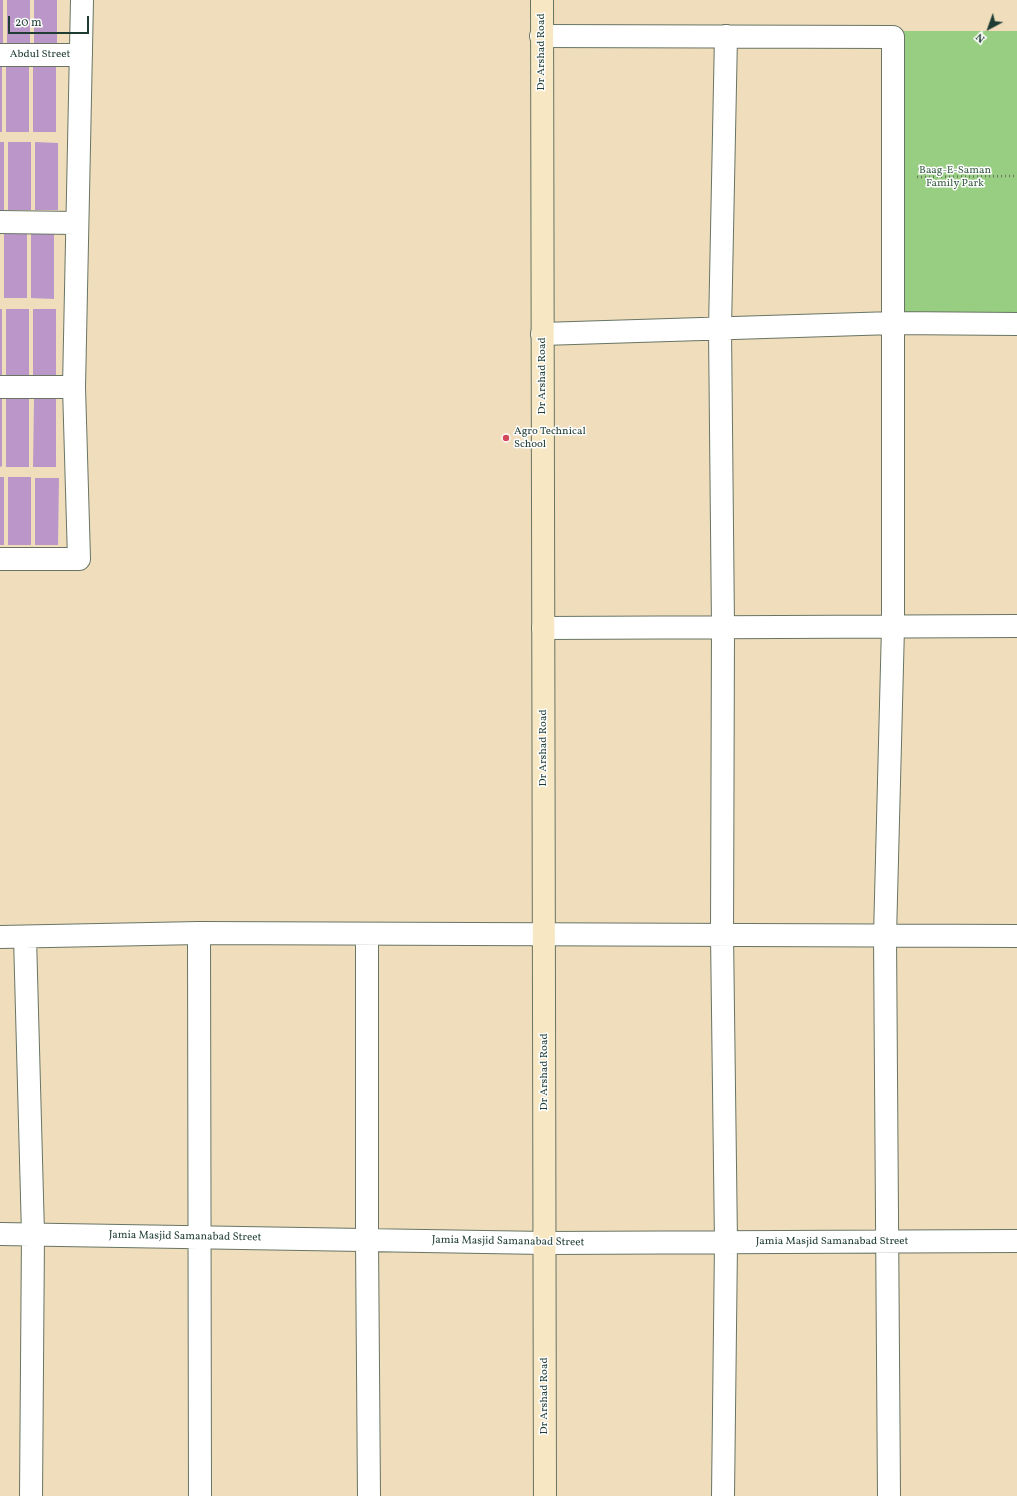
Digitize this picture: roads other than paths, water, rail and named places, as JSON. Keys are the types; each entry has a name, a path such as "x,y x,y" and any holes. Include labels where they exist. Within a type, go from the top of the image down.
{"street":[{"path":"0,559 79,558 74,387 76,224 82,0"},
{"name":"Dr Arshad Road","path":"542,0 545,1496"},
{"path":"541,36 893,37 893,627 885,936 889,1496"},
{"path":"723,1496 726,1243 722,934 723,627 720,329 726,36"},
{"name":"Abdul Street","path":"0,55 81,55"},
{"path":"0,222 76,224"},
{"path":"542,334 893,323 1017,324"},
{"path":"0,387 74,387"},
{"path":"543,628 1017,626"},
{"path":"0,937 199,933 367,935 545,933 1017,936"},
{"path":"199,933 200,1496"},
{"path":"367,935 367,1240 370,1496"},
{"path":"25,937 33,1234 31,1496"},
{"name":"Jamia Masjid Samanabad Street","path":"0,1234 545,1243 1017,1241"}],"place":[{"name":"Agro Technical School","path":"506,438"}],"park label":[{"name":"Baag-E-Saman Family Park","path":"955,177"}]}
